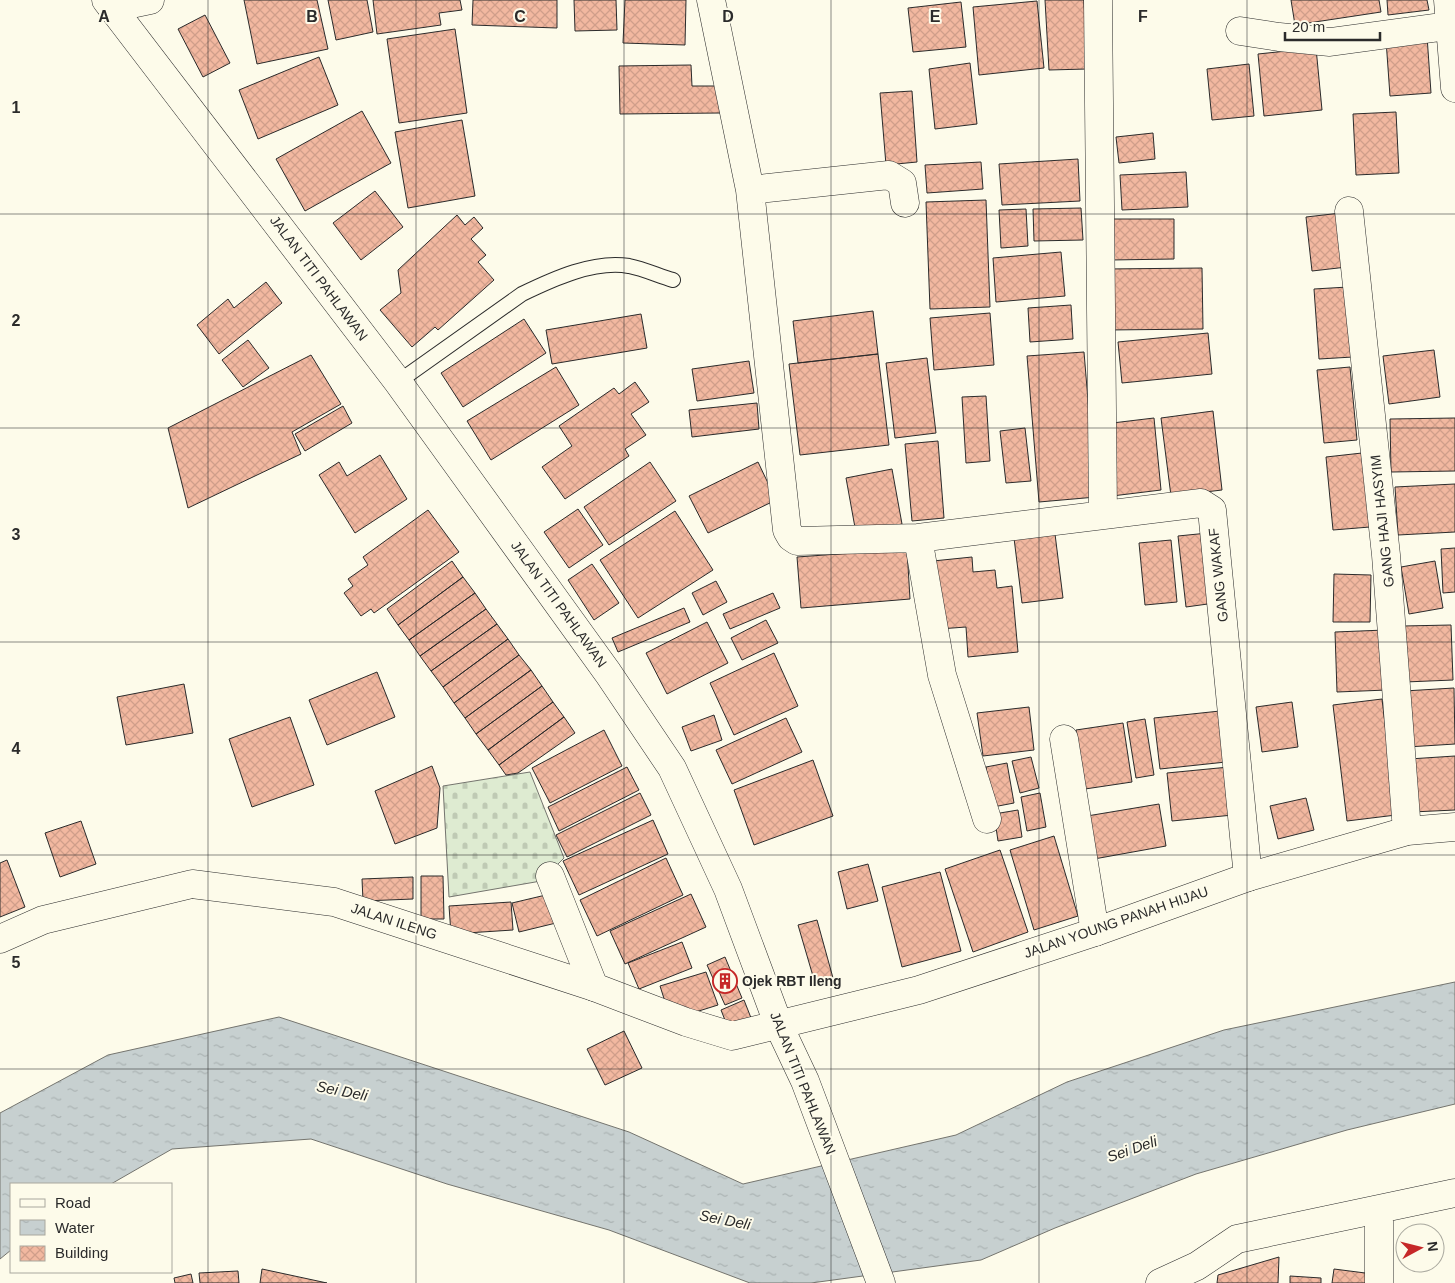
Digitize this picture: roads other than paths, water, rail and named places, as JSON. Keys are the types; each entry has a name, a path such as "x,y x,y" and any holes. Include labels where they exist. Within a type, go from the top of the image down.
{"street":[{"path":"115,11 150,0"},
{"name":"GANG WAKAF","path":"712,0 750,190 787,530 791,537 797,541 918,538 1201,503 1212,510 1248,876"},
{"path":"1098,0 1102,514"},
{"name":"JALAN TITI PAHLAWAN","path":"115,11 398,382 608,673 672,768 728,889 779,1026 805,1081 881,1283"},
{"path":"1240,31 1330,42 1448,13 1455,88"},
{"path":"750,190 890,176 902,183 904,202"},
{"name":"GANG HAJI HASYIM","path":"1349,211 1386,555 1407,831"},
{"path":"918,538 942,675 987,819"},
{"path":"1064,739 1095,932"},
{"name":"JALAN YOUNG PANAH HIJAU","path":"779,1026 919,990 1095,932 1248,876 1407,831 1455,827"},
{"path":"550,876 594,987"},
{"name":"JALAN ILENG","path":"0,939 43,920 192,884 334,902 594,987 686,1022 732,1036 779,1026"},
{"path":"1160,1283 1197,1266 1237,1240 1455,1193"},
{"path":"1378,1210 1379,1283"}],"lane":[{"path":"398,382 522,294 538,286 574,274 614,266 630,266 673,280"}],"water":[{"name":"Sei Deli","path":"1455,982 1455,1104 1347,1130 1196,1174 1055,1228 981,1260 811,1283 750,1283 609,1230 447,1184 311,1139 172,1149 113,1183 10,1183 10,1251 0,1259 0,1113 108,1055 279,1017 629,1132 743,1184 956,1135 1067,1082 1224,1030"}],"place":[{"name":"Ojek RBT Ileng","path":"725,981"}]}
